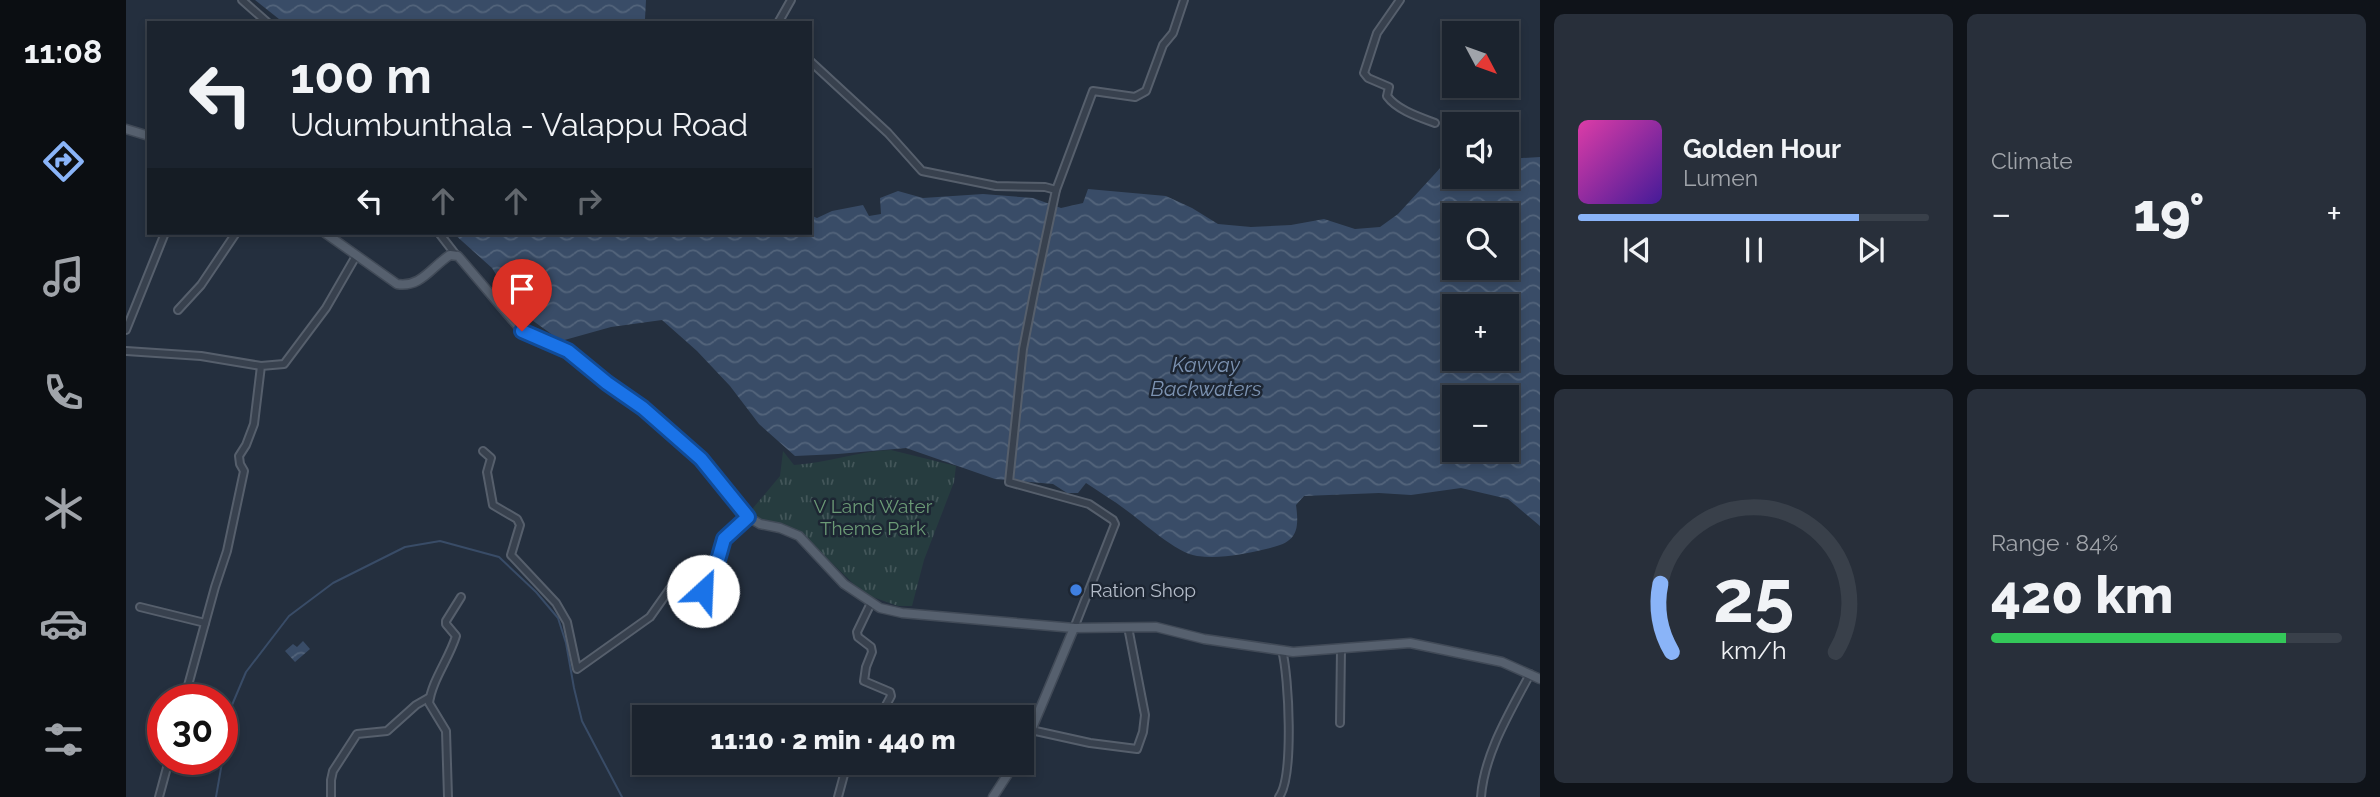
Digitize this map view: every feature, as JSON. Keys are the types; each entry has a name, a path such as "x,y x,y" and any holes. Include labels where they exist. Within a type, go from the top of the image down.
{"main road":[{"path":"126,129 147,135"},
{"path":"328,235 397,284 407,286 417,282 450,255 456,255 522,331 568,351 643,408 701,459 748,517 760,524 799,536 844,584 880,608 902,613 1074,628 1156,627 1204,639 1293,652 1410,643 1502,662 1540,679"},
{"path":"1034,723 1074,628"},
{"path":"993,797 1007,775"}],"street":[{"path":"242,0 266,21"},
{"path":"779,21 791,0"},
{"path":"1074,628 1115,524 1089,504 1009,482 1023,349 1056,190 1093,91 1135,97 1146,91 1163,45 1173,33 1184,0"},
{"path":"1400,0 1377,33 1364,73 1368,78 1389,87 1389,100 1408,112 1435,123"},
{"path":"812,63 888,133 922,171 996,186 1045,187 1056,190"},
{"path":"126,330 164,235"},
{"path":"178,310 201,285 235,235"},
{"path":"441,235 456,255"},
{"path":"126,351 201,356 261,366 284,364 326,308 356,256"},
{"path":"188,684 227,551 244,471 239,456 254,424 261,366"},
{"path":"483,451 491,458 487,472 493,506 517,519 520,525 511,555 556,603 567,622 577,669 650,617 674,583 680,581 705,590 712,581 724,539 748,517"},
{"path":"448,797 446,731 429,703 433,685 453,649 456,636 446,621 461,597"},
{"path":"871,603 857,632 858,637 872,652 864,681 889,692 891,696 886,705"},
{"path":"140,607 205,623"},
{"path":"1034,731 1090,743 1137,749 1145,715 1128,627"},
{"path":"1340,723 1341,649"},
{"path":"1279,797 1286,785 1288,727 1282,650"},
{"path":"1481,797 1482,778 1507,718 1530,674"},
{"path":"331,797 333,771 357,734 387,731 416,705 430,697"},
{"path":"159,797 165,775"},
{"path":"838,797 844,775"}],"green space":[{"name":"V Land Water Theme Park","path":"891,450 956,466 954,482 924,560 912,606 898,606 864,594 810,542 748,514 780,476 783,451 794,465"}],"water":[{"path":"255,0 646,0 646,21 281,21"},
{"name":"Kavvay Backwaters","path":"1540,157 1540,526 1508,499 1461,488 1411,495 1379,493 1304,496 1296,505 1296,530 1283,544 1232,556 1197,556 1179,549 1086,483 1078,493 1067,493 1053,484 995,479 906,448 795,456 759,424 730,386 697,351 662,320 611,327 561,341 518,310 492,268 455,235 812,235 812,216 817,218 832,211 863,205 869,216 881,214 880,198 898,191 923,198 983,194 1033,198 1061,208 1083,203 1088,189 1166,196 1218,224 1251,227 1291,225 1324,219 1355,229 1380,227 1398,214 1442,166 1442,189 1519,189 1519,158"},
{"path":"303,641 310,649 295,662 285,651 293,644 297,647"}],"waterway":[{"path":"216,797 232,705 246,672 289,616 333,583 405,547 440,541 499,557 536,592 558,618 566,643 582,721 622,797"}],"place":[{"name":"Ration Shop","path":"1076,590"}],"route":[{"path":"522,331 582,360 607,383 669,429 701,459 748,517 724,539 712,581 703,591"}]}
